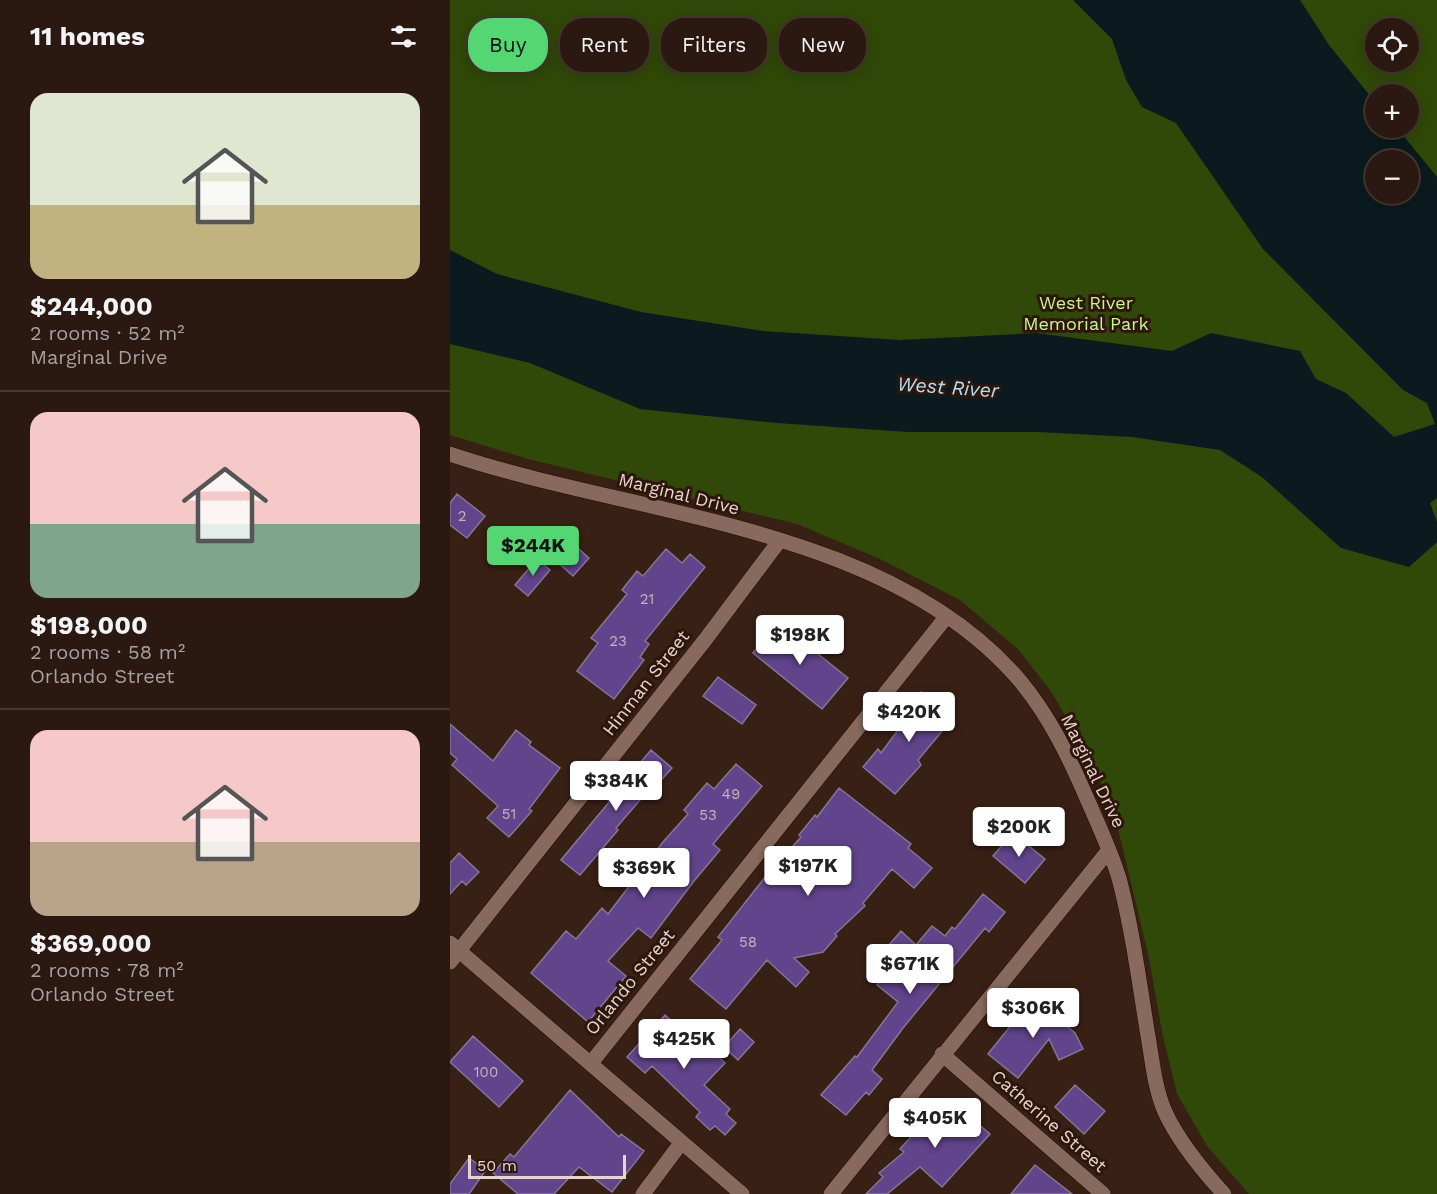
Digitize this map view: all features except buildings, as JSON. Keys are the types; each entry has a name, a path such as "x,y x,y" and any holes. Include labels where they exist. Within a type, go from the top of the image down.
{"street":[{"name":"Marginal Drive","path":"450,454 780,540 860,568 947,616 991,652 1021,682 1054,730 1081,784 1119,878 1131,933 1155,1074 1165,1110 1185,1146 1224,1194"},
{"name":"Hinman Street","path":"453,952 705,640 780,540"},
{"name":"Orlando Street","path":"591,1064 947,616"},
{"path":"831,1194 1109,850"},
{"path":"453,952 591,1064 742,1194"},
{"name":"Catherine Street","path":"942,1054 1103,1194"},
{"path":"643,1194 681,1143"}],"green space":[{"name":"West River Memorial Park","path":"450,0 1437,0 1437,1194 1249,1194 1207,1146 1177,1094 1162,1032 1149,958 1120,837 1096,769 1052,693 1019,650 960,600 880,559 797,524 528,459 450,435"}],"water":[{"name":"West River","path":"1073,0 1300,0 1329,45 1365,90 1365,138 1405,138 1415,150 1365,150 1365,204 1419,204 1419,155 1437,177 1437,498 1430,503 1437,522 1437,542 1409,567 1341,548 1262,477 1220,450 1132,437 1038,432 908,432 777,423 640,409 530,363 450,344 450,250 497,274 641,312 763,331 900,340 1036,333 1172,351 1211,333 1300,351 1316,379 1346,393 1394,437 1435,424 1427,403 1403,390 1263,249 1176,123 1142,107 1126,80 1112,39"}]}
